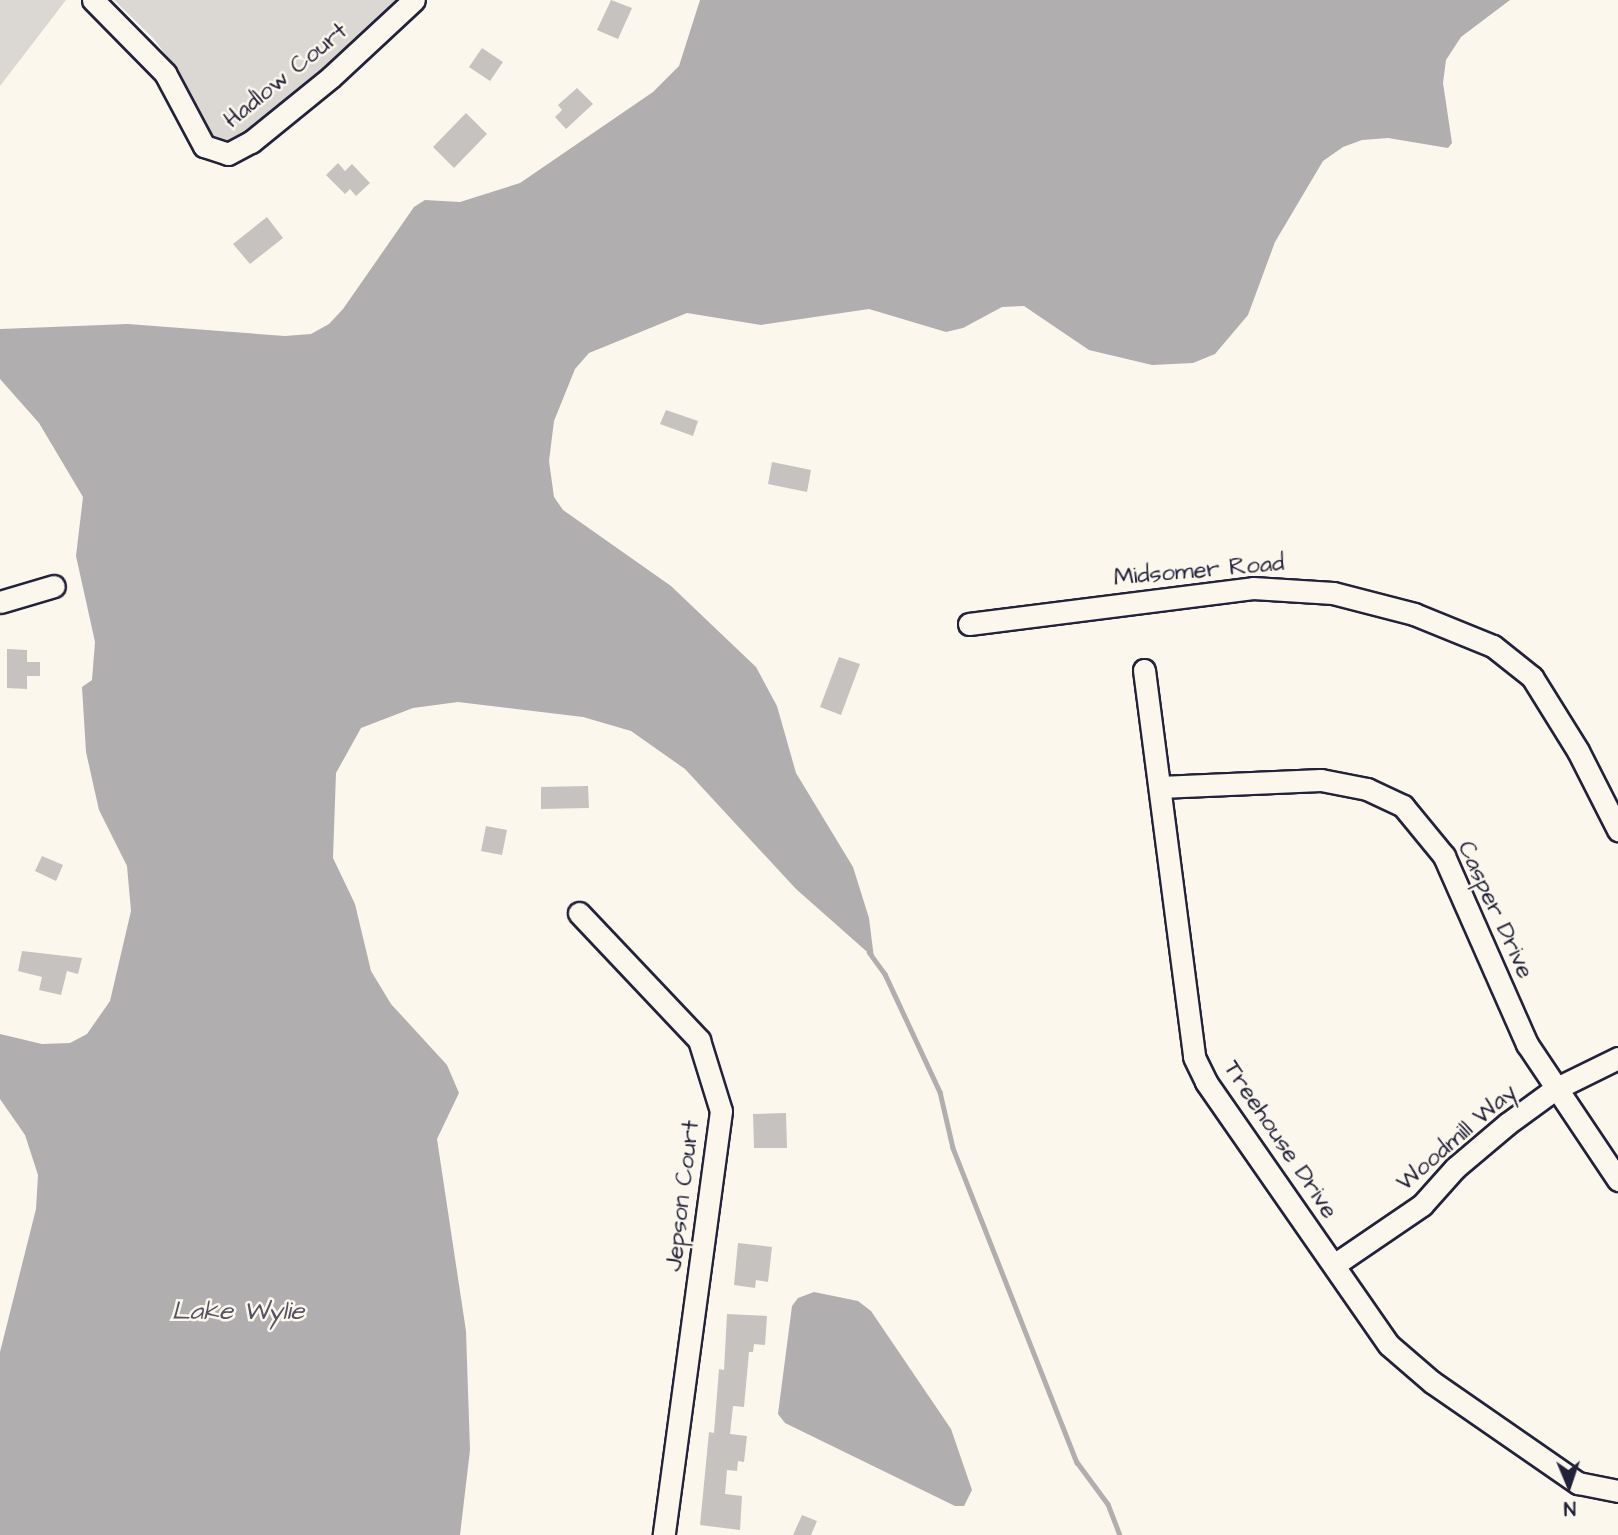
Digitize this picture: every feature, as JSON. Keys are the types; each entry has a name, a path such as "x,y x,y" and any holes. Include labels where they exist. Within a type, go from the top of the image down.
{"street":[{"name":"Hadlow Court","path":"93,0 148,51 170,81 196,136 218,154 237,151 251,142 414,0"},
{"path":"0,601 54,586"},
{"name":"Midsomer Road","path":"969,624 1253,588 1333,593 1414,614 1493,646 1532,677 1578,751 1618,830"},
{"name":"Treehouse Drive","path":"1143,670 1194,1057 1206,1082 1390,1345 1432,1382 1578,1483 1618,1491"},
{"name":"Casper Drive","path":"1160,787 1321,780 1367,789 1403,806 1444,856 1527,1044 1618,1180"},
{"name":"Jepson Court","path":"579,913 699,1040 720,1111 664,1535"},
{"name":"Woodmill Way","path":"1334,1265 1422,1205 1455,1168 1555,1089 1618,1058"}],"shaded area":[{"path":"0,0 66,0 0,86"},
{"path":"114,0 398,0 285,106 228,143 208,134 181,75 154,39"}],"water":[{"name":"Lake Wylie","path":"700,0 1510,0 1461,37 1446,60 1443,83 1452,143 1448,148 1388,138 1362,140 1343,147 1323,161 1275,242 1248,315 1215,354 1193,363 1152,365 1089,350 1024,306 1002,307 963,328 946,332 869,309 761,325 687,313 589,353 575,369 554,421 549,461 554,497 563,510 671,586 756,667 777,706 796,773 853,867 869,918 874,958 796,889 685,769 631,731 583,717 458,702 413,708 361,728 336,773 333,858 355,904 371,971 391,1004 447,1065 459,1093 437,1139 466,1331 470,1450 460,1535 0,1535 0,1352 36,1209 38,1175 25,1135 0,1099 0,1034 42,1044 70,1043 87,1034 110,1001 131,911 127,866 99,810 86,752 82,687 92,680 95,642 76,556 83,497 39,423 0,379 0,329 128,324 285,336 311,334 329,324 343,309 414,207 425,200 460,202 520,183 653,92 679,66"},
{"path":"814,1292 858,1301 871,1311 951,1429 972,1490 964,1506 955,1506 785,1423 778,1414 792,1306 798,1298"}],"building":[{"path":"611,0 632,8 618,39 597,30"},
{"path":"482,48 503,62 490,81 469,67"},
{"path":"577,88 593,104 566,129 555,117 562,110 558,105"},
{"path":"466,113 487,134 454,168 433,147"},
{"path":"338,163 345,171 352,164 370,183 356,196 350,189 345,194 326,175"},
{"path":"267,217 283,238 250,264 233,244"},
{"path":"666,410 698,421 693,436 660,424"},
{"path":"772,462 811,470 807,492 768,484"},
{"path":"7,649 27,650 27,662 40,662 40,676 27,676 27,689 7,688"},
{"path":"839,657 860,664 841,715 820,707"},
{"path":"588,786 589,808 541,809 541,787"},
{"path":"486,826 507,830 502,855 481,851"},
{"path":"42,856 63,865 56,881 35,871"},
{"path":"22,951 82,958 78,974 67,971 61,995 39,990 42,977 18,971"},
{"path":"786,1113 787,1148 754,1148 753,1114"},
{"path":"738,1243 772,1247 768,1282 756,1280 755,1288 734,1285"},
{"path":"727,1314 767,1316 765,1345 754,1344 753,1352 749,1352 744,1407 733,1406 730,1434 747,1436 744,1462 738,1461 737,1471 727,1470 725,1494 742,1496 740,1530 700,1525 709,1432 714,1433 719,1369 724,1370"},
{"path":"802,1515 817,1521 811,1535 793,1535"}],"waterway":[{"path":"869,952 885,974 940,1092 953,1148 1077,1462 1108,1504 1120,1535"}]}
